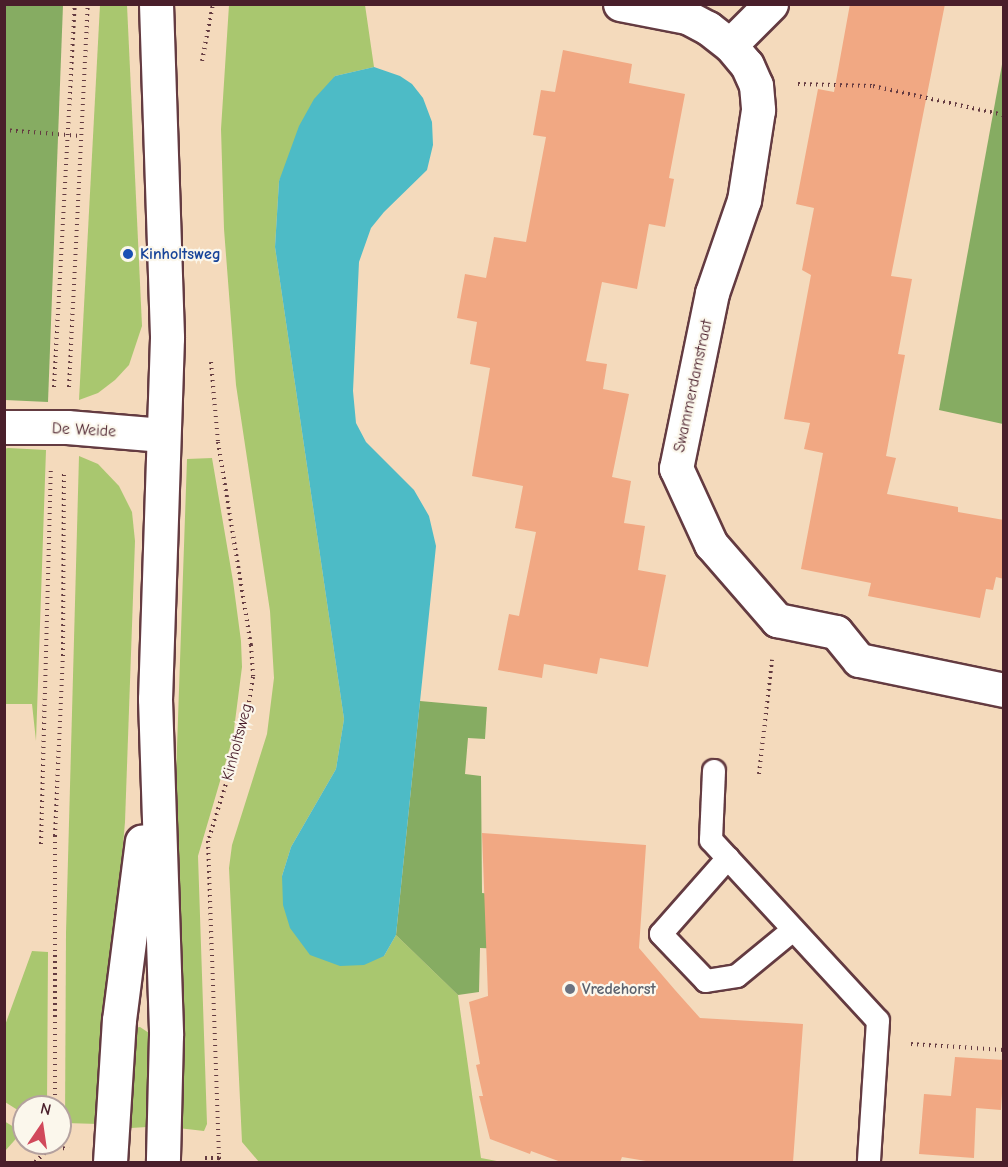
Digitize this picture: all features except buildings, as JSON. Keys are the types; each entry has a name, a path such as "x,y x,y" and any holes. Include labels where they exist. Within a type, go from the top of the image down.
{"street":[{"path":"110,1162 119,1020 138,878 155,699 166,338 156,4"},
{"name":"Swammerdamstraat","path":"620,4 687,17 708,28 730,45 747,65 756,85 758,110 744,200 712,293 676,468 711,544 777,620"},
{"path":"730,45 771,4"},
{"name":"De Weide","path":"4,428 67,427 164,435"},
{"path":"777,620 836,632 859,660 1004,690"},
{"path":"155,699 166,1035 163,1162"}],"lane":[{"path":"714,771 711,840 878,1021 869,1162"},
{"path":"728,858 661,934 706,981 737,976 794,930"}],"path":[{"path":"55,1095 55,836 63,656 67,427 88,4"},
{"path":"200,71 213,4"},
{"path":"793,84 873,86 1004,116"},
{"path":"4,130 81,135"},
{"name":"Kinholtsweg","path":"210,353 218,442 250,635 253,677 248,716 208,841 219,1158 224,1162"},
{"path":"759,774 777,620"},
{"path":"877,1042 1004,1050"}],"green space":[{"path":"5,4 63,5 48,402 5,400"},
{"path":"100,5 127,5 142,326 129,365 98,393 79,400"},
{"path":"229,5 365,5 374,67 335,76 279,181 275,247 344,719 336,769 291,847 282,876 384,956 396,935 458,995 481,1158 502,1162 259,1162 242,1142 229,868 232,845 267,734 274,678 270,611 236,385 224,229 221,129"},
{"path":"1003,59 1004,424 939,410"},
{"path":"4,449 46,450 36,741 32,704 5,704"},
{"path":"79,456 98,464 119,486 132,512 135,541 125,822 99,1124 72,1123 72,1095 65,1095 66,933"},
{"path":"212,458 233,581 242,667 233,737 198,856 207,1124 204,1131 178,1128 173,863 187,459"},
{"path":"420,701 487,707 485,739 468,738 465,774 481,776 482,893 513,896 509,949 480,948 479,992 458,995 396,935"},
{"path":"32,951 48,952 47,1095 12,1095 12,1106 5,1102 4,1028"},
{"path":"140,1027 149,1033 149,1123 147,1127 131,1128 127,1126 135,1028"},
{"path":"4,1121 12,1126 12,1143 4,1151"}],"water":[{"path":"374,67 400,76 412,84 423,98 432,122 433,145 427,170 371,228 359,262 353,391 356,423 366,442 414,490 429,516 436,546 396,935 384,956 364,965 340,966 310,955 290,928 283,905 282,876 291,847 336,769 344,719 275,247 279,181 299,126 314,99 335,76"}],"place":[{"name":"Kinholtsweg","path":"128,254"},
{"name":"Vredehorst","path":"570,989"}]}
